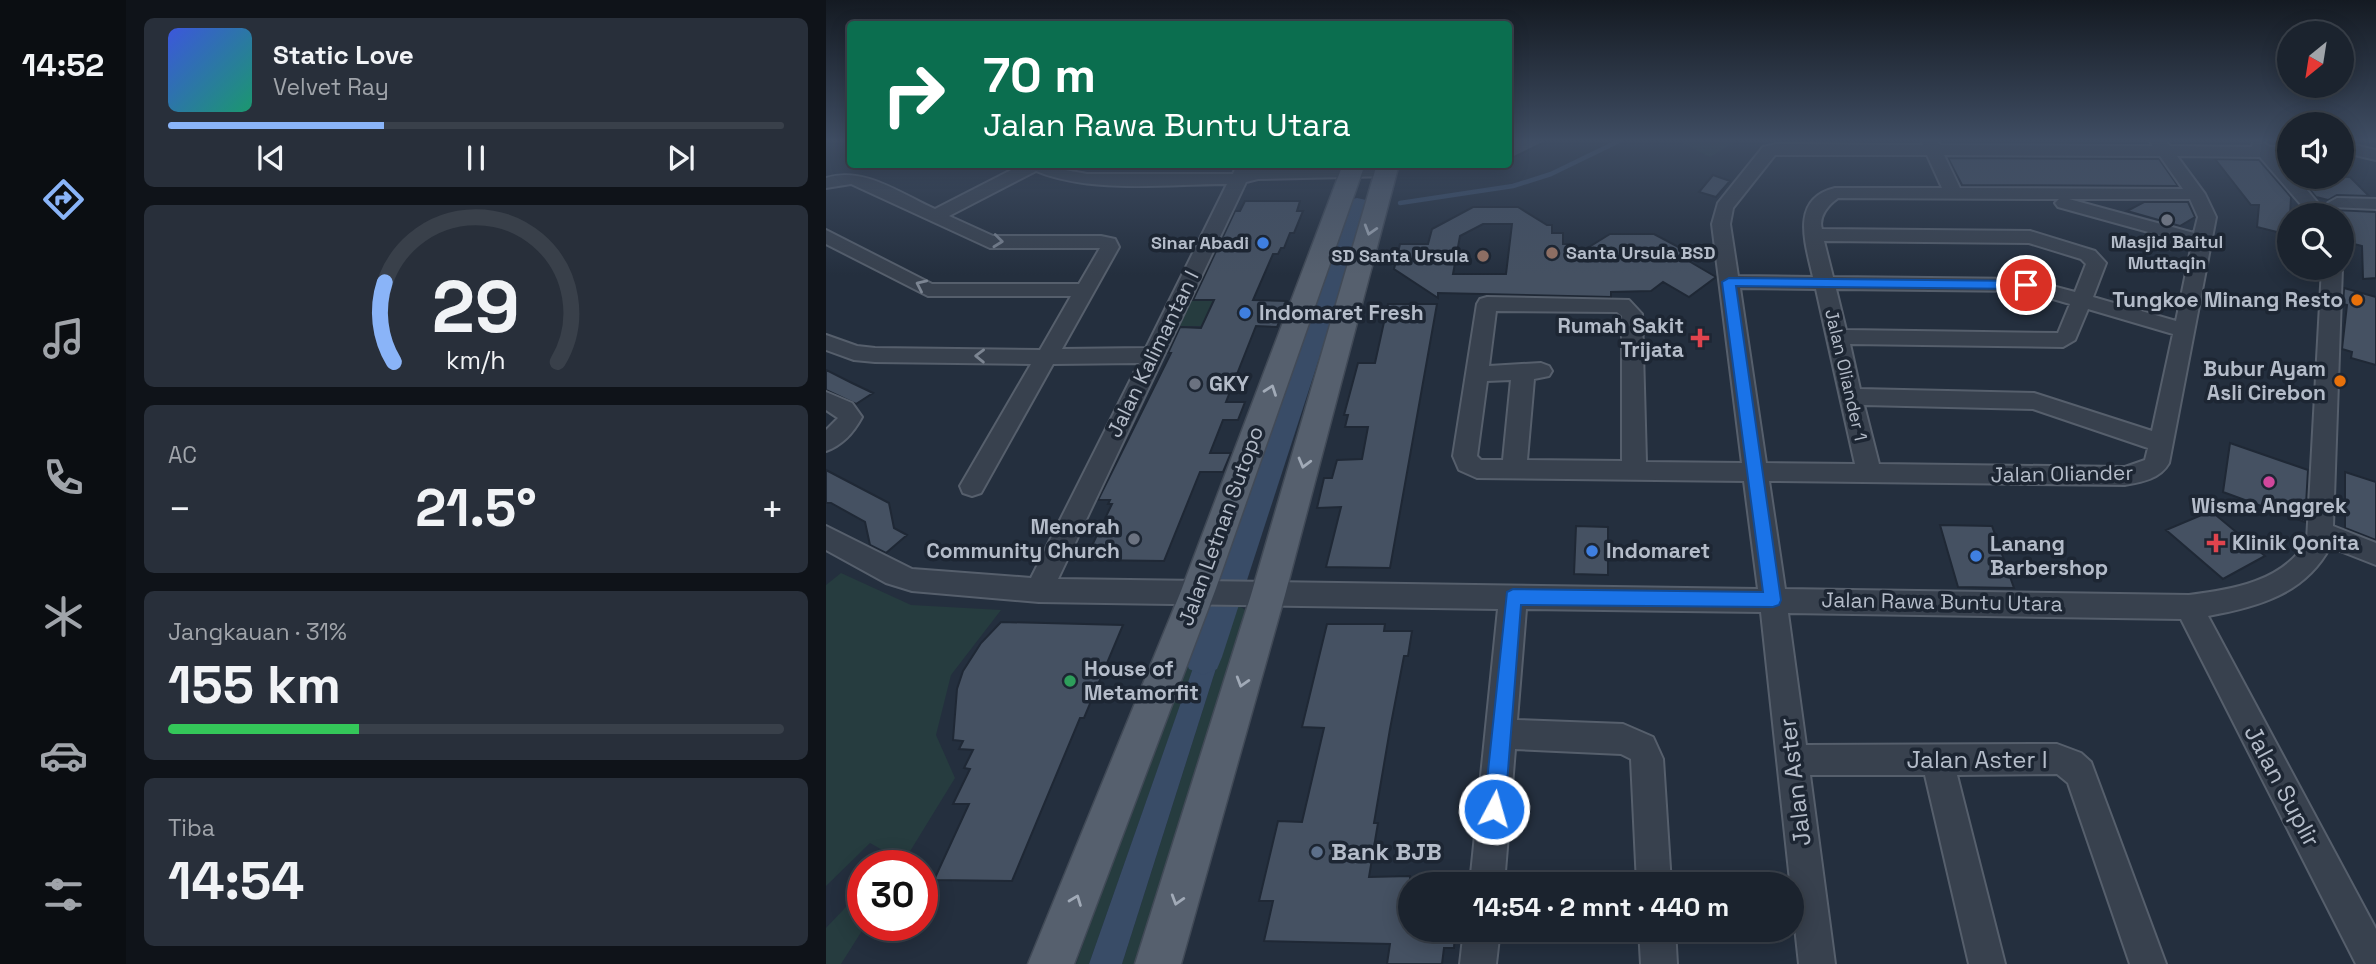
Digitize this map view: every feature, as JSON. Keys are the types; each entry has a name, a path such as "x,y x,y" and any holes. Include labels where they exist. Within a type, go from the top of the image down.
{"main road":[{"name":"Jalan Letnan Sutopo","path":"1051,964 1208,592 1364,185"},
{"path":"1158,964 1365,185"}],"street":[{"path":"868,185 994,243 1108,243 1110,247 1049,357 972,486"},
{"path":"936,216 996,185"},
{"name":"Jalan Kalimantan I","path":"1039,590 1236,185"},
{"name":"Jalan Aster","path":"1742,185 1721,212 1773,600 1816,964"},
{"path":"1949,185 1953,193"},
{"name":"Jalan Oliander","path":"1634,472 1632,314 1629,308 1622,305 1487,304 1465,456 1468,464 1477,469 1634,472 2125,476 2142,473 2157,463 2207,217 2189,185"},
{"path":"2293,185 2309,203"},
{"name":"Jalan Oliander 1","path":"1869,474 1814,235 1812,218 1830,194 2196,194"},
{"name":"Jalan Oliander 1","path":"2033,194 2202,241"},
{"path":"2354,203 2376,204"},
{"path":"1814,235 2030,237 2081,252 2095,260 2082,300 2063,341 1837,337"},
{"path":"826,236 928,290 1086,290"},
{"name":"Jalan Rawa Buntu Utara","path":"826,537 895,575 912,580 1039,590 2189,607 2233,601 2285,582 2316,551 2322,533 2332,280"},
{"path":"1729,282 2026,285 2183,330"},
{"path":"826,342 854,353 875,355 1152,355"},
{"path":"1478,374 1532,372 1514,470"},
{"path":"1851,397 2034,401 2161,443"},
{"path":"826,400 844,409 851,417 842,430 826,442"},
{"path":"2322,533 2376,554"},
{"path":"1487,872 1513,597"},
{"name":"Jalan Suplir","path":"2189,607 2375,964"},
{"path":"1502,734 1623,739 1642,748 1647,759 1653,872"},
{"path":"1937,759 1987,964"},
{"name":"Jalan Aster I","path":"1792,760 2057,760 2070,764 2080,773 2148,964"},
{"path":"1478,964 1481,942"},
{"path":"1658,942 1659,964"}],"green space":[{"path":"1189,300 1214,300 1201,326 1177,326"},
{"path":"841,573 911,605 1001,610 951,675 936,735 955,778 911,850 882,850 870,843 863,850 847,850 847,865 826,886 826,585"},
{"path":"1214,603 1234,604 1250,614 1140,964 1122,964 1233,615 1212,615 1089,964 1076,964 1202,610"},
{"path":"847,906 847,941 856,941 841,964 826,964 826,928"}],"water":[{"path":"1212,614 1233,615 1122,964 1089,964"}],"building":[{"path":"1705,185 1727,185 1716,197 1699,192"},
{"path":"1962,185 2177,185 2178,186"},
{"path":"2235,185 2277,185 2277,189 2284,189 2291,197 2291,203 2277,203 2277,232 2257,227 2259,205 2251,205"},
{"path":"2354,185 2358,185 2369,196 2337,195 2328,200 2316,197 2309,189 2354,189"},
{"path":"1245,201 1300,201 1297,211 1303,211 1284,248 1281,248 1278,254 1273,254 1253,300 1287,301 1277,327 1256,326 1226,402 1245,402 1238,420 1223,420 1210,453 1231,453 1223,472 1200,472 1164,561 1085,560 1112,504 1108,504 1110,500 1098,500 1171,353 1168,353 1180,327 1201,328 1214,300 1193,300 1235,211 1240,211"},
{"name":"Masjid Baitul Muttaqin","path":"2144,202 2188,202 2195,217 2180,226 2127,211"},
{"path":"1473,207 1518,207 1547,225 1552,225 1552,233 1563,233 1563,244 1569,244 1568,260 1610,234 1654,234 1686,251 1687,260 1716,277 1689,297 1663,282 1651,291 1611,292 1611,297 1438,293 1438,298 1394,269 1400,244 1428,244 1432,229","holes":["1483,224 1512,224 1506,274 1453,274 1460,236"]},
{"path":"2354,211 2376,212 2376,278 2363,279 2362,246 2354,244"},
{"path":"2344,288 2376,297 2376,365 2351,358 2352,352 2342,349 2347,305 2343,304"},
{"path":"1388,304 1437,304 1390,568 1326,567 1341,507 1317,508 1324,478 1332,478 1337,460 1362,459 1368,427 1345,427 1348,415 1344,415 1358,363 1375,363"},
{"path":"826,370 873,393 856,404 826,390"},
{"name":"Wisma Anggrek","path":"2230,443 2308,470 2305,522 2223,492"},
{"path":"826,470 889,503 894,528 907,535 886,553 870,545 865,522 831,503 826,503"},
{"path":"2345,472 2376,482 2376,540 2345,528"},
{"name":"Klinik Qonita","path":"2211,511 2265,556 2223,579 2166,530"},
{"name":"Lanang Barbershop","path":"1940,525 1992,526 2014,588 1958,587"},
{"name":"Indomaret","path":"1576,526 1608,527 1608,575 1574,574"},
{"path":"1001,622 1123,625 1084,718 1080,718 1012,881 938,880 938,871 969,804 953,804 970,769 964,768 973,750 959,749 963,741 953,740 957,689 963,671 981,643"},
{"path":"1327,624 1385,624 1384,631 1412,631 1408,656 1404,656 1390,729 1374,823 1378,823 1369,877 1398,876 1398,942 1454,942 1454,948 1444,948 1442,964 1387,964 1390,944 1264,941 1273,901 1259,901 1278,821 1302,822 1324,728 1302,727"}],"waterway":[{"path":"1400,203 1516,185"},
{"path":"1203,657 1357,205"}],"place":[{"name":"Masjid Baitul Muttaqin","path":"2167,220"},
{"name":"Sinar Abadi","path":"1263,243"},
{"name":"Santa Ursula BSD","path":"1552,253"},
{"name":"SD Santa Ursula","path":"1483,256"},
{"name":"Tungkoe Minang Resto","path":"2357,300"},
{"name":"Indomaret Fresh","path":"1245,313"},
{"name":"Rumah Sakit Trijata","path":"1700,338"},
{"name":"Bubur Ayam Asli Cirebon","path":"2340,381"},
{"name":"GKY","path":"1195,384"},
{"name":"Wisma Anggrek","path":"2269,482"},
{"name":"Menorah Community Church","path":"1134,539"},
{"name":"Klinik Qonita","path":"2216,543"},
{"name":"Indomaret","path":"1592,551"},
{"name":"Lanang Barbershop","path":"1976,556"},
{"name":"House of Metamorfit","path":"1070,681"},
{"name":"Bank BJB","path":"1317,852"}],"route":[{"path":"1494,809 1513,597 1773,600 1729,282 2026,285"}]}
